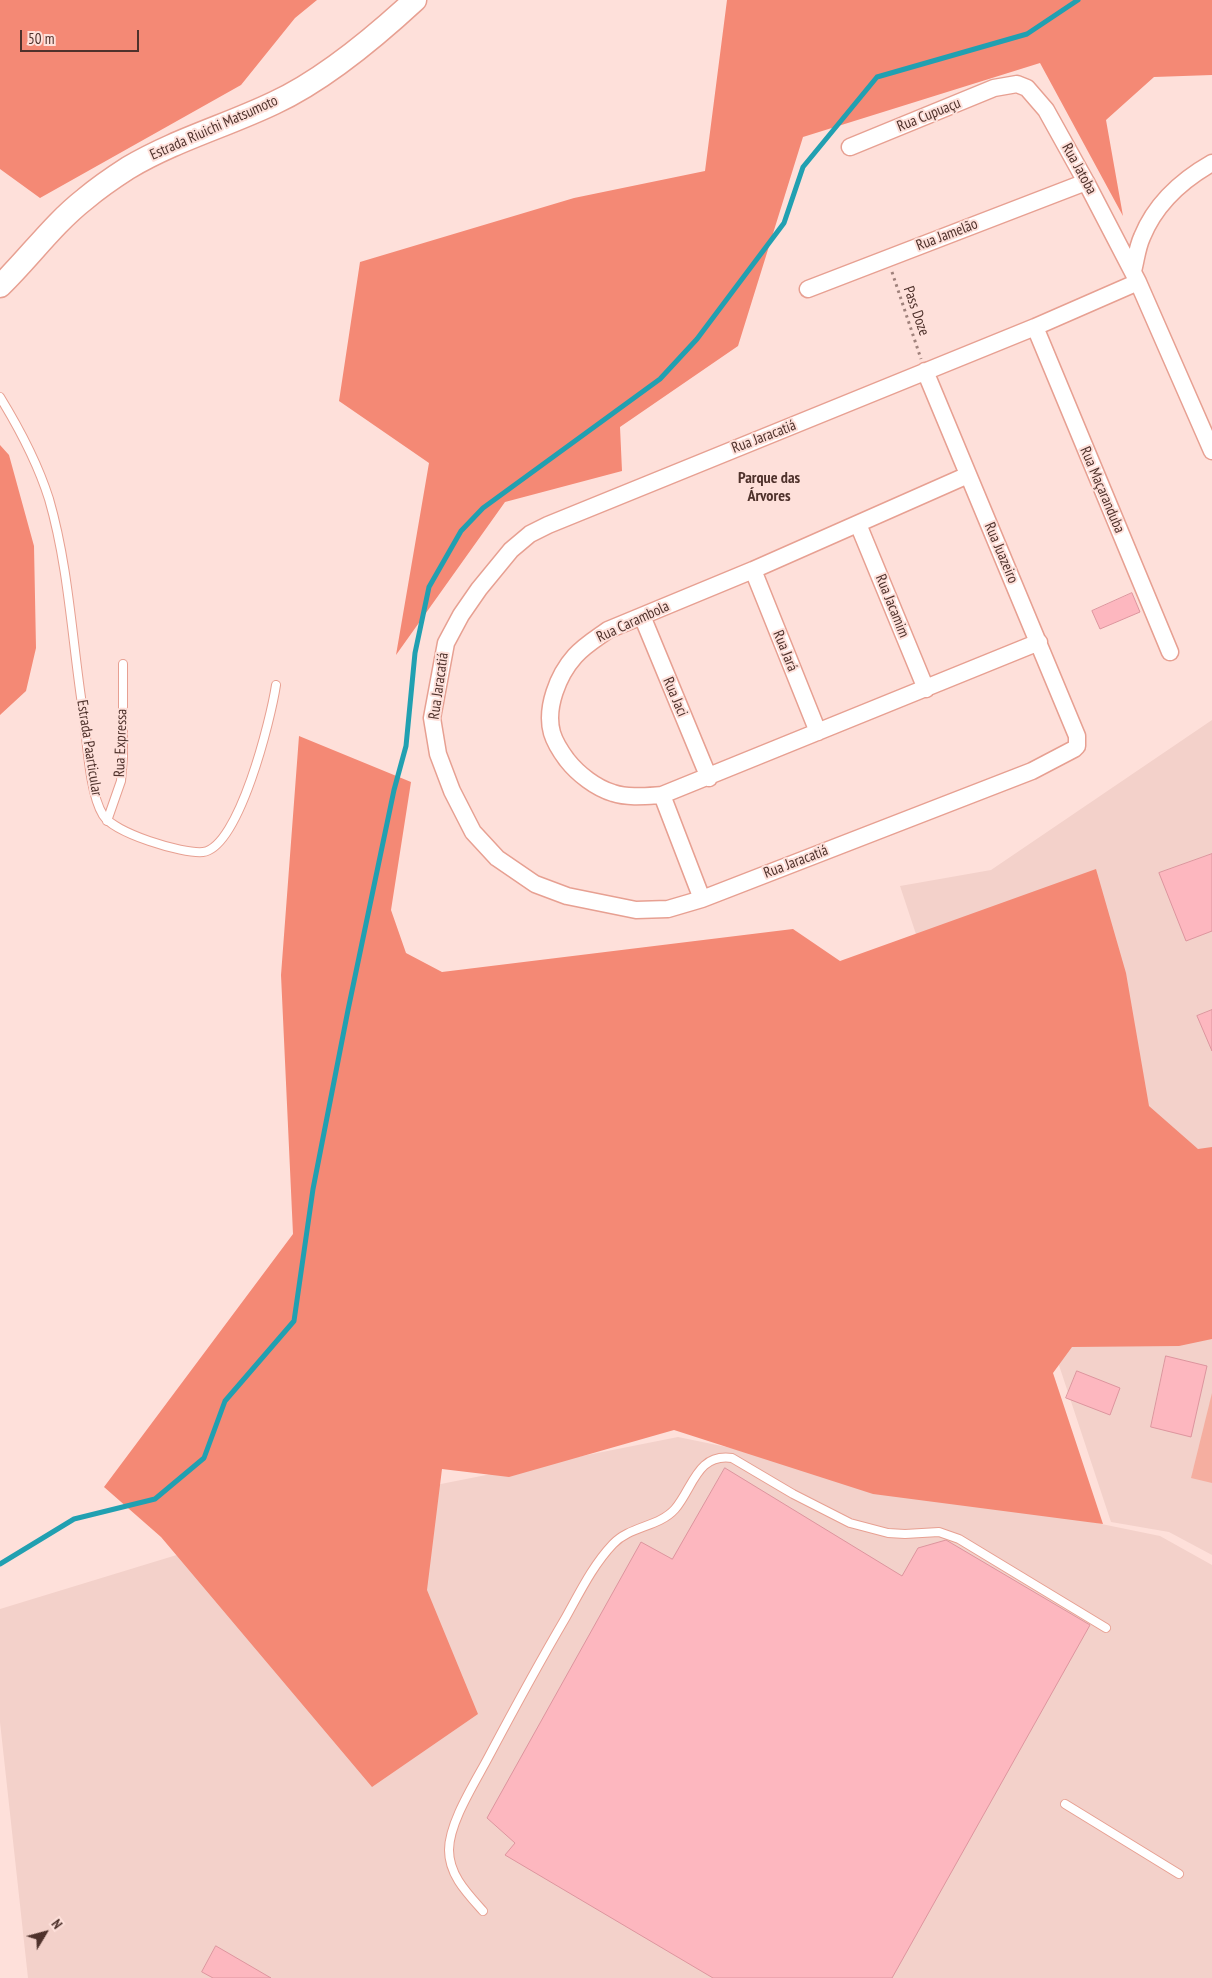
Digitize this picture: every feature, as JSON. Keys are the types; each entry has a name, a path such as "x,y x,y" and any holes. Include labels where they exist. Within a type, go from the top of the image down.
{"street":[{"name":"Estrada Riuichi Matsumoto","path":"0,286 84,199 127,169 165,148 275,103 314,80 351,54 415,0"},
{"name":"Rua Cupuaçu","path":"850,147 994,88 1010,84"},
{"name":"Rua Jatoba","path":"1010,84 1017,84 1027,88 1036,96 1046,110 1086,182 1135,276 1212,451"},
{"path":"1135,276 1141,239 1149,222 1178,186 1194,173 1212,163"},
{"name":"Rua Jamelão","path":"808,289 1086,182"},
{"name":"Rua Jaracatiá","path":"1076,742 1032,771 702,899 668,909 636,910 567,896 535,884 497,858 472,832 452,791 438,754 432,718 446,643 461,615 498,564 530,534 584,510 1035,327 1135,276"},
{"name":"Rua Maçaranduba","path":"1035,327 1170,652"},
{"name":"Rua Juazeiro","path":"925,371 1039,642 1076,742"},
{"name":"Rua Carambola","path":"968,475 753,570 608,630 590,642 575,656 564,671 556,688 552,705 552,726 558,747 570,763 595,784 612,793 626,796 662,795 708,778 1039,642"},
{"name":"Rua Jacamim","path":"858,524 926,689"},
{"name":"Rua Jará","path":"753,570 818,732"},
{"name":"Rua Jaci","path":"642,616 708,778"},
{"path":"662,795 702,899"}],"lane":[{"name":"Estrada Paarticular","path":"0,397 33,460 48,497 57,531 65,572 91,775 102,813 107,821"},
{"name":"Rua Expressa","path":"107,821 121,781 123,758 123,664"},
{"path":"107,821 138,836 184,851 208,852 218,846 226,836 257,762 268,730 276,686"},
{"path":"483,1911 455,1875 450,1862 449,1848 452,1829 529,1680 602,1558 615,1542 626,1534 658,1520 674,1510 704,1464 713,1459 732,1458 793,1494 850,1522 888,1533 939,1532 959,1539 1106,1628"},
{"path":"1064,1804 1179,1874"}],"path":[{"name":"Pass Doze","path":"887,257 925,371"}],"shaded area":[{"path":"0,0 317,0 295,18 241,85 40,198 0,169"},
{"path":"727,0 1212,0 1212,75 1154,77 1106,120 1123,216 1040,63 803,137 738,346 620,427 622,471 505,502 396,655 429,463 339,401 360,262 574,198 705,171"},
{"path":"0,445 9,455 34,546 36,648 26,691 0,715"},
{"path":"1212,720 1212,1555 1169,1532 1111,1522 900,886 991,870"},
{"path":"299,736 411,782 391,910 406,953 442,972 793,929 840,961 1096,869 1126,973 1149,1106 1198,1149 1212,1147 1212,1339 1179,1346 1072,1347 1053,1373 1103,1524 873,1494 674,1430 509,1477 442,1469 427,1590 478,1714 372,1787 161,1537 104,1487 293,1234 281,975"},
{"path":"1212,1393 1212,1483 1191,1478"},
{"path":"678,1437 1160,1536 1212,1565 1212,1978 28,1978 0,1722 0,1609 350,1502"}],"building":[{"path":"1132,593 1140,612 1100,629 1092,611"},
{"path":"1212,854 1212,931 1186,941 1159,873"},
{"path":"1212,1010 1212,1051 1197,1016"},
{"path":"1166,1356 1207,1366 1191,1437 1151,1427"},
{"path":"1077,1371 1120,1388 1110,1415 1066,1398"},
{"path":"725,1468 902,1576 918,1548 946,1540 1090,1625 892,1978 713,1978 505,1855 515,1843 487,1818 641,1542 672,1559"},
{"path":"216,1946 271,1978 213,1978 202,1972"}],"waterway":[{"path":"0,1564 74,1519 155,1499 204,1458 225,1401 294,1321 313,1189 394,790 406,746 415,653 429,587 461,531 483,508 660,379 697,339 784,223 803,167 877,77 1027,34 1078,0"}],"district":[{"name":"Parque das Árvores","path":"769,487"}]}
